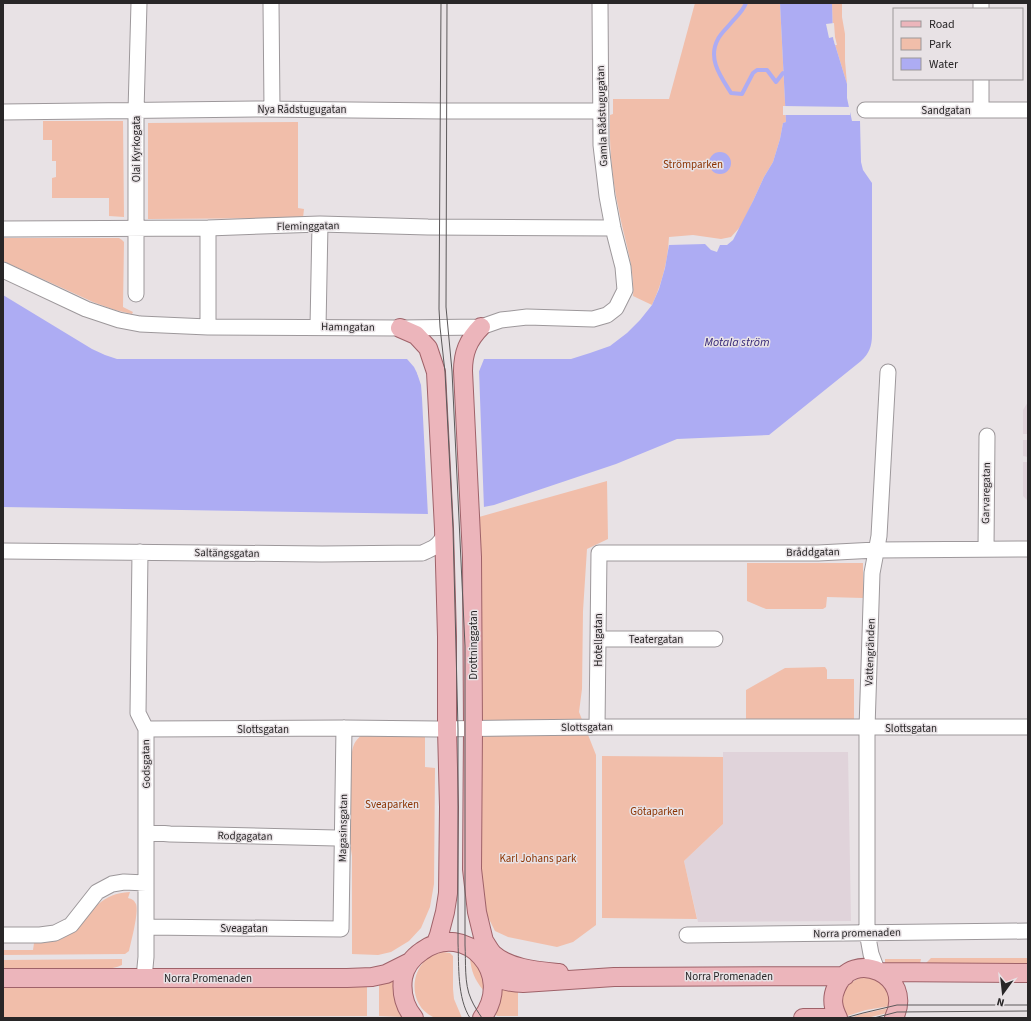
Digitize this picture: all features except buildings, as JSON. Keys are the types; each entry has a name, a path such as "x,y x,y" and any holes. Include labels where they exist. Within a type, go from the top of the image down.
{"main road":[{"name":"Drottninggatan","path":"480,327 468,344 463,360 463,371 472,557 472,869 477,912 494,983 492,999 487,1012 482,1018"},
{"path":"400,328 416,335 428,348 436,372 444,532 449,807 448,893 440,934 436,943"},
{"name":"Norra Promenaden","path":"484,941 492,953 502,961 522,968 614,977"},
{"path":"414,1018 408,1012 403,1000 402,986 404,974 410,962 417,954 426,948 436,943 447,942 465,945 482,958 490,971"},
{"name":"Norra Promenaden","path":"3,978 347,978 372,977 386,974 410,962"},
{"name":"Norra Promenaden","path":"490,971 500,980 523,983 557,982 614,977 850,973 866,968 879,971"},
{"path":"879,971 1028,973"},
{"path":"879,971 886,975 893,983 898,994 898,1005 894,1018"},
{"path":"803,1018 838,1018 834,1011 833,998 837,986 850,973"}],"street":[{"name":"Olai Kyrkogata","path":"136,294 136,111 139,3"},
{"path":"271,3 272,109"},
{"name":"Gamla Rådstugugatan","path":"600,3 600,111 602,152 607,196 613,228"},
{"path":"981,80 981,110"},
{"name":"Nya Rådstugugatan","path":"3,112 272,109 600,111"},
{"name":"Sandgatan","path":"865,110 1028,110"},
{"path":"318,327 320,224"},
{"name":"Fleminggatan","path":"3,229 208,228 320,224 428,227 613,228"},
{"path":"208,228 208,327"},
{"name":"Hamngatan","path":"3,270 86,309 119,320 140,324 208,327 480,327 501,320 527,318 593,319 607,315 616,308 625,290 623,267 613,228"},
{"name":"Vattengränden","path":"879,971 871,954 867,932 867,728 872,573 879,536 888,372"},
{"name":"Garvaregatan","path":"986,549 987,436"},
{"name":"Saltängsgatan","path":"3,552 322,554 422,553 438,545 444,532"},
{"name":"Bråddgatan","path":"599,553 729,558 876,550 1028,548"},
{"name":"Godsgatan","path":"140,552 138,712 146,729 147,832 146,957 144,978"},
{"name":"Hotellgatan","path":"597,727 599,553"},
{"name":"Teatergatan","path":"598,639 715,639"},
{"name":"Slottsgatan","path":"146,729 473,729 728,725 867,728 1028,727"},
{"name":"Magasinsgatan","path":"341,928 344,728"},
{"name":"Rodgagatan","path":"147,832 170,834 320,838 336,838 342,836"},
{"path":"3,935 40,935 55,933 71,925 97,892 112,884 124,882 146,883"},
{"name":"Sveagatan","path":"146,927 341,928"},
{"name":"Norra promenaden","path":"687,935 1028,931"},
{"name":"Vattengränden","path":"850,973 862,954 867,932"}],"shaded area":[{"path":"1028,402 1028,434 1023,434 1023,410"},
{"path":"1023,440 1028,440 1028,457 1023,456"},
{"path":"1023,462 1028,462 1027,500 1023,496"},
{"path":"723,752 848,752 851,921 698,922 684,861 723,824"}],"green space":[{"name":"Strömparken","path":"695,3 780,3 786,122 783,123 773,162 764,177 741,226 731,237 721,239 693,235 669,237 664,272 652,305 633,296 632,274 620,217 613,172 610,138 610,115 613,114 613,99 669,99"},
{"path":"832,3 842,3 847,84 833,38"},
{"path":"43,121 123,121 124,217 109,216 109,198 52,198 52,178 56,177 56,161 52,161 52,140 43,140"},
{"path":"298,122 298,208 304,209 303,218 148,219 148,123"},
{"path":"3,238 119,238 124,242 123,307 133,312 132,314 93,302 3,261"},
{"name":"Karl Johans park","path":"607,481 608,539 587,549 583,611 582,689 579,712 596,755 596,925 573,942 557,947 508,937 495,931 488,917 482,899 480,861 482,692 479,517"},
{"path":"747,563 863,563 863,598 827,597 826,607 823,609 766,609 747,601"},
{"path":"825,667 827,670 827,679 854,679 854,724 746,723 746,690 785,668"},
{"name":"Sveaparken","path":"363,734 425,734 425,767 435,768 434,884 430,907 421,928 409,941 391,952 378,955 352,954 352,856 349,835 351,759 354,745 357,739"},
{"name":"Götaparken","path":"602,756 723,757 723,824 684,861 697,919 602,918"},
{"path":"130,892 128,898 133,900 137,908 129,951 125,954 3,955 3,950 33,950 34,943 53,942 61,939 74,929 98,904 105,899 120,893"},
{"path":"443,952 450,953 453,956 454,999 462,1018 443,1019 433,1017 426,1013 417,1001 414,986 418,971 426,959"},
{"path":"470,958 481,972 483,990 474,975"},
{"path":"931,958 1028,958 1028,966 925,967 926,963"},
{"path":"122,959 122,965 108,969 3,970 3,960"},
{"path":"885,959 921,959 920,964 885,964"},
{"path":"398,977 403,1017 379,1016 379,982"},
{"path":"862,977 870,977 878,980 889,992 890,1006 866,1010 847,1016 842,1003 844,992 850,984"},
{"path":"367,983 367,1016 3,1017 3,987 328,988"},
{"path":"499,987 518,987 518,1016 497,1016 494,1013"},
{"path":"889,1008 887,1013 867,1018 850,1018 861,1014"}],"water":[{"name":"Motala ström","path":"780,3 832,3 833,38 847,84 847,98 852,121 860,121 861,162 863,170 872,183 872,335 870,350 861,361 769,435 677,439 616,464 494,505 458,512 428,514 3,507 3,295 92,349 117,359 407,359 414,367 419,377 478,374 484,359 571,359 610,346 627,333 652,305 659,289 665,268 669,245 705,244 711,250 717,252 720,245 727,245 733,240 773,162 783,123 786,122"},
{"path":"720,152 728,155 731,163 728,171 720,174 712,171 709,163 712,155"}],"pier":[{"path":"834,23 837,45 835,45 833,37 829,38 826,24"},
{"path":"783,106 850,107 850,115 783,115"},
{"path":"477,370 479,370 484,509 458,514 428,516 421,385 417,373 420,375 477,372"}],"waterway":[{"path":"746,3 740,13 718,39 715,46 715,61 720,74 731,93 742,94 753,73 757,70 767,70 776,82 783,73"}],"tram line":[{"path":"441,3 439,309 445,372 453,528 458,729 459,972 463,1001 470,1018"},
{"path":"447,3 446,307 452,371 465,646 465,966 467,987 473,1004 482,1018"},
{"path":"845,1018 897,1005 1028,1005"},
{"path":"874,1018 897,1012 1028,1011"}]}
